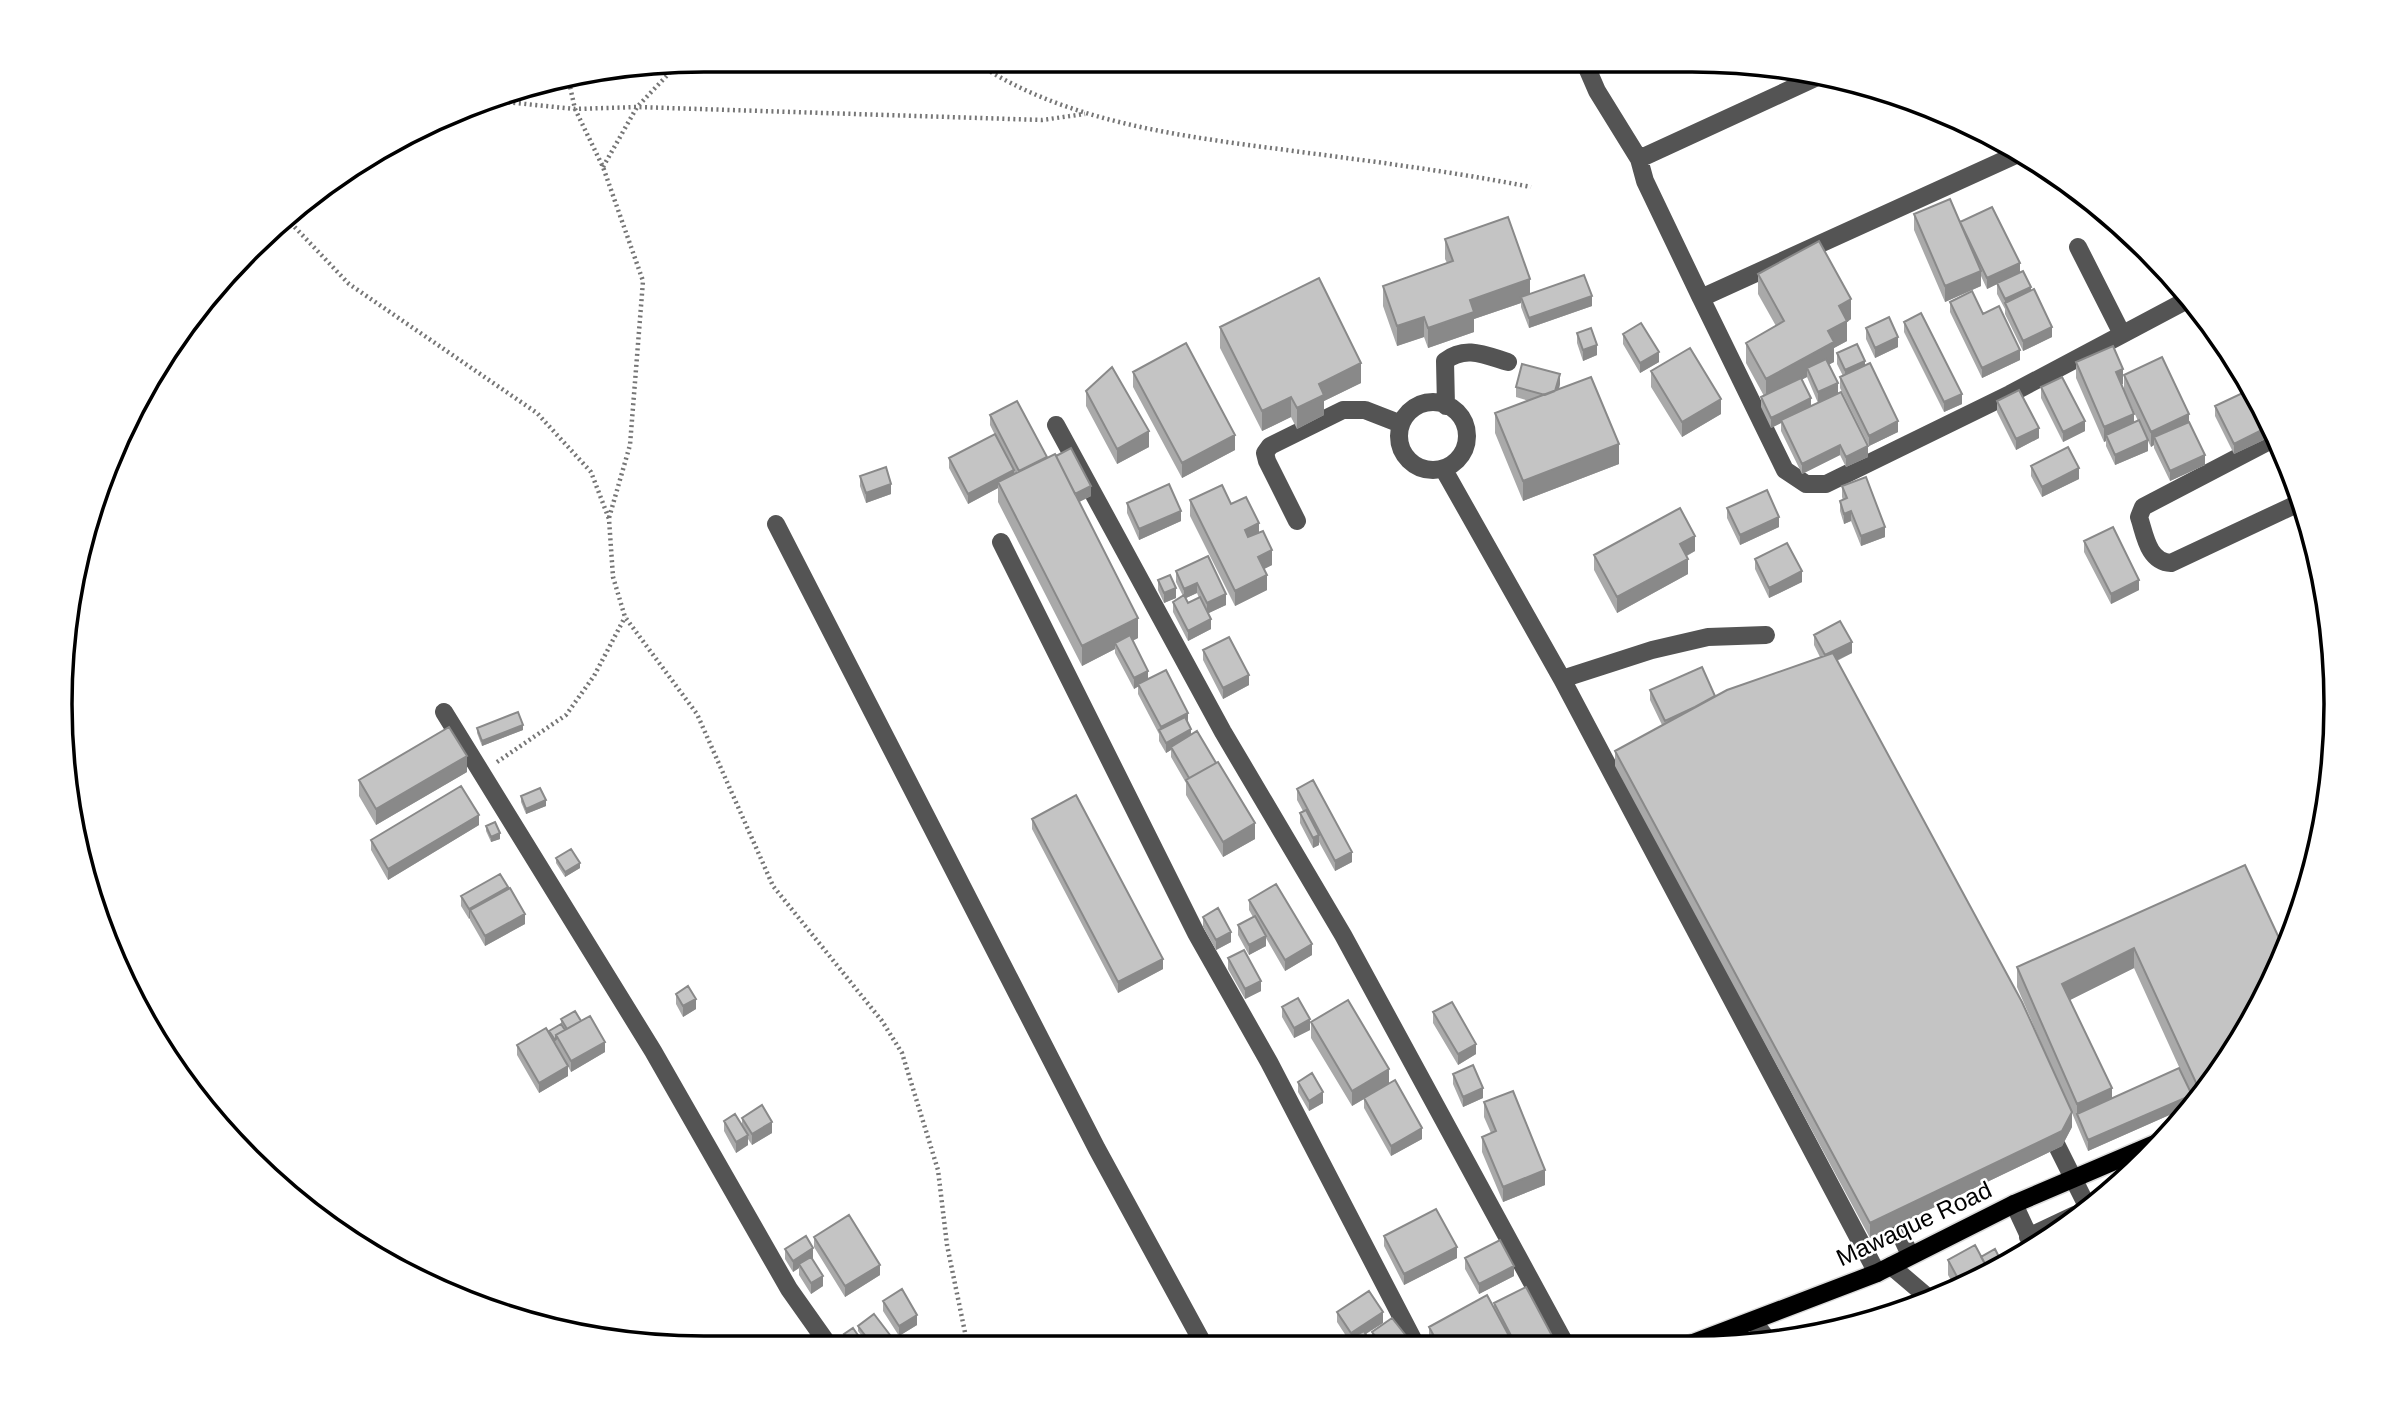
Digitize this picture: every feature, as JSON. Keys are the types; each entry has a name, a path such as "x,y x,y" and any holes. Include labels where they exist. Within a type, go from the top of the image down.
{"main road":[{"name":"Mawaque Road","path":"1714,1335 1884,1269 2014,1204 2140,1150"}],"street":[{"path":"1589,72 1639,159 1645,181 1786,470 1805,484 1826,484 2010,394 2181,303"},
{"path":"1639,159 1805,82"},
{"path":"1701,298 2010,157"},
{"path":"2078,247 2122,334"},
{"path":"1447,405 1445,361 1456,352 1470,351 1508,362"},
{"path":"1425,403 1447,405 1456,411 1466,432 1461,454 1444,470 1428,470 1409,459 1399,439 1401,424 1406,415 1425,403"},
{"path":"1297,521 1267,461 1265,453 1270,446 1343,410 1365,410 1401,424"},
{"path":"1056,425 1223,732 1343,935 1561,1336"},
{"path":"2267,442 2143,507 2139,517 2152,555 2162,562 2171,563 2293,506"},
{"path":"1444,470 1562,679 1884,1269 1921,1293"},
{"path":"776,524 1097,1149 1199,1336"},
{"path":"1001,542 1196,933 1269,1062 1411,1336"},
{"path":"1562,679 1652,650 1708,637 1766,635"},
{"path":"444,712 653,1051 789,1289 822,1336"},
{"path":"2042,1112 2084,1200"},
{"path":"2028,1133 2052,1136"},
{"path":"1903,1187 1883,1200 1910,1255"},
{"path":"2014,1204 2029,1239"},
{"path":"1752,1321 1762,1332"}],"path":[{"path":"991,72 1086,114 1216,140 1454,172 1531,187"},
{"path":"603,167 637,107 669,73"},
{"path":"570,86 575,109 603,167 643,281 630,445 609,519"},
{"path":"510,102 575,109 637,107 1042,120 1086,114"},
{"path":"292,225 349,284 537,413 591,472 609,519 612,577 625,617 697,713 773,886 874,1011 902,1053 938,1170 947,1245 966,1336"},
{"path":"481,772 566,715 594,676 625,617"}],"building":[{"path":"1950,199 1981,271 1945,286 1914,214"},
{"path":"1992,207 2020,263 1987,278 1960,222"},
{"path":"1508,217 1530,279 1470,300 1474,312 1428,328 1424,317 1397,326 1383,286 1453,261 1445,239"},
{"path":"1819,241 1851,299 1839,306 1847,321 1828,331 1834,342 1766,379 1746,343 1784,321 1758,274"},
{"path":"2023,271 2031,287 2005,299 1997,283"},
{"path":"1584,275 1592,296 1529,318 1521,297"},
{"path":"1319,278 1361,363 1319,384 1324,395 1297,408 1291,397 1262,411 1220,327"},
{"path":"2034,289 2052,327 2023,341 2005,303"},
{"path":"1972,291 1983,314 1999,306 2020,350 1982,368 1950,302"},
{"path":"1921,313 1962,394 1944,402 1904,322"},
{"path":"1889,317 1898,337 1875,348 1866,328"},
{"path":"1641,323 1659,352 1640,363 1623,334"},
{"path":"1591,328 1597,345 1583,350 1577,333"},
{"path":"1186,343 1235,435 1182,463 1133,372"},
{"path":"1857,344 1865,361 1845,370 1837,353"},
{"path":"2113,346 2123,369 2116,372 2134,414 2104,427 2076,362"},
{"path":"1690,348 1721,399 1682,422 1651,371"},
{"path":"2162,357 2189,414 2151,432 2124,375"},
{"path":"1826,359 1838,383 1818,392 1807,368"},
{"path":"1870,363 1898,421 1869,436 1840,377"},
{"path":"1522,364 1560,374 1555,391 1545,395 1516,387"},
{"path":"1112,367 1149,431 1117,449 1086,391"},
{"path":"1591,377 1619,444 1523,481 1495,413"},
{"path":"2062,377 2085,421 2063,432 2041,387"},
{"path":"1801,378 1811,398 1771,418 1761,397"},
{"path":"2019,390 2039,428 2016,439 1997,401"},
{"path":"1841,392 1868,446 1846,457 1840,445 1802,464 1781,420"},
{"path":"2243,393 2262,430 2234,444 2215,406"},
{"path":"1017,401 1047,457 1019,471 990,415"},
{"path":"2139,420 2148,440 2115,455 2106,435"},
{"path":"2189,422 2205,455 2170,471 2154,437"},
{"path":"995,434 1014,470 968,494 949,458"},
{"path":"2068,447 2079,468 2042,487 2031,466"},
{"path":"1071,448 1091,486 1075,494 1056,456"},
{"path":"1055,454 1138,618 1082,646 998,482"},
{"path":"886,467 891,484 866,493 860,476"},
{"path":"1866,477 1885,527 1861,536 1851,511 1844,514 1840,501 1847,498 1842,486"},
{"path":"1169,484 1181,511 1139,529 1127,503"},
{"path":"1222,485 1231,504 1246,497 1259,523 1245,530 1248,537 1263,531 1272,550 1258,557 1267,575 1235,591 1190,500"},
{"path":"1767,490 1779,517 1740,535 1727,508"},
{"path":"1680,508 1695,536 1680,544 1688,559 1617,597 1594,555"},
{"path":"2113,527 2139,580 2111,594 2084,541"},
{"path":"1787,543 1802,571 1769,588 1755,559"},
{"path":"1208,556 1226,594 1207,603 1197,583 1184,589 1176,571"},
{"path":"1170,575 1176,588 1164,593 1158,580"},
{"path":"1184,595 1188,603 1200,597 1211,619 1188,631 1173,602"},
{"path":"1840,621 1852,642 1825,655 1814,635"},
{"path":"1130,635 1148,671 1134,678 1115,643"},
{"path":"1229,637 1249,675 1223,688 1203,650"},
{"path":"1833,653 2022,1002 2072,1112 2062,1131 1870,1223 1615,751 1727,690"},
{"path":"1702,667 1715,696 1665,721 1650,690"},
{"path":"1166,670 1188,713 1161,727 1138,684"},
{"path":"518,712 523,725 482,741 477,728"},
{"path":"1185,717 1191,729 1166,743 1159,730"},
{"path":"449,727 467,756 376,809 359,780"},
{"path":"1197,731 1216,763 1189,778 1171,747"},
{"path":"1218,762 1255,823 1223,842 1186,780"},
{"path":"1313,780 1352,852 1335,861 1297,789"},
{"path":"461,786 479,815 388,869 371,840"},
{"path":"540,788 546,800 526,809 521,796"},
{"path":"1076,795 1163,959 1118,982 1032,819"},
{"path":"1306,810 1319,835 1313,838 1300,813"},
{"path":"495,822 500,833 491,837 486,826"},
{"path":"571,849 580,863 565,872 556,858"},
{"path":"2245,865 2279,938 2240,1020 2197,1085 2134,948 2062,984 2112,1088 2077,1104 2017,967"},
{"path":"500,874 508,887 469,909 461,896"},
{"path":"1276,884 1312,944 1285,960 1249,900"},
{"path":"510,888 525,914 485,936 470,910"},
{"path":"1218,908 1231,932 1216,940 1203,917"},
{"path":"1255,916 1266,936 1249,945 1238,925"},
{"path":"1244,950 1261,981 1245,989 1228,958"},
{"path":"688,986 696,999 683,1006 676,994"},
{"path":"1298,998 1310,1019 1294,1028 1282,1007"},
{"path":"1348,1000 1389,1069 1352,1091 1311,1022"},
{"path":"1452,1002 1476,1044 1458,1054 1433,1012"},
{"path":"575,1011 581,1021 567,1029 561,1019"},
{"path":"590,1016 605,1042 571,1061 556,1035"},
{"path":"561,1024 565,1030 556,1035 555,1040 549,1031"},
{"path":"546,1028 568,1066 539,1083 517,1045"},
{"path":"1473,1065 1483,1088 1463,1097 1453,1074"},
{"path":"2179,1068 2191,1093 2187,1097 2088,1140 2077,1114"},
{"path":"1312,1073 1323,1092 1309,1101 1298,1082"},
{"path":"1395,1080 1422,1128 1391,1146 1364,1098"},
{"path":"1513,1091 1545,1170 1503,1187 1482,1137 1496,1131 1484,1102"},
{"path":"762,1105 772,1122 752,1134 742,1118"},
{"path":"735,1114 748,1135 736,1142 724,1121"},
{"path":"1436,1209 1457,1247 1404,1274 1384,1236"},
{"path":"849,1215 880,1265 845,1286 814,1237"},
{"path":"806,1236 813,1248 793,1261 785,1249"},
{"path":"1500,1240 1514,1266 1479,1284 1465,1258"},
{"path":"1975,1245 1985,1264 1957,1278 1948,1260"},
{"path":"1995,1249 1999,1257 1985,1264 1981,1257"},
{"path":"811,1257 823,1276 811,1283 799,1264"},
{"path":"1526,1287 1552,1336 1511,1336 1494,1303"},
{"path":"902,1289 917,1315 899,1326 883,1301"},
{"path":"1369,1291 1383,1312 1351,1333 1337,1312"},
{"path":"1487,1295 1509,1336 1434,1336 1429,1327"},
{"path":"874,1314 890,1335 866,1336 858,1326"},
{"path":"1392,1318 1406,1336 1375,1336 1372,1332"},
{"path":"853,1328 859,1336 845,1336 844,1334"},
{"path":"1364,1331 1366,1336 1354,1336"}]}
